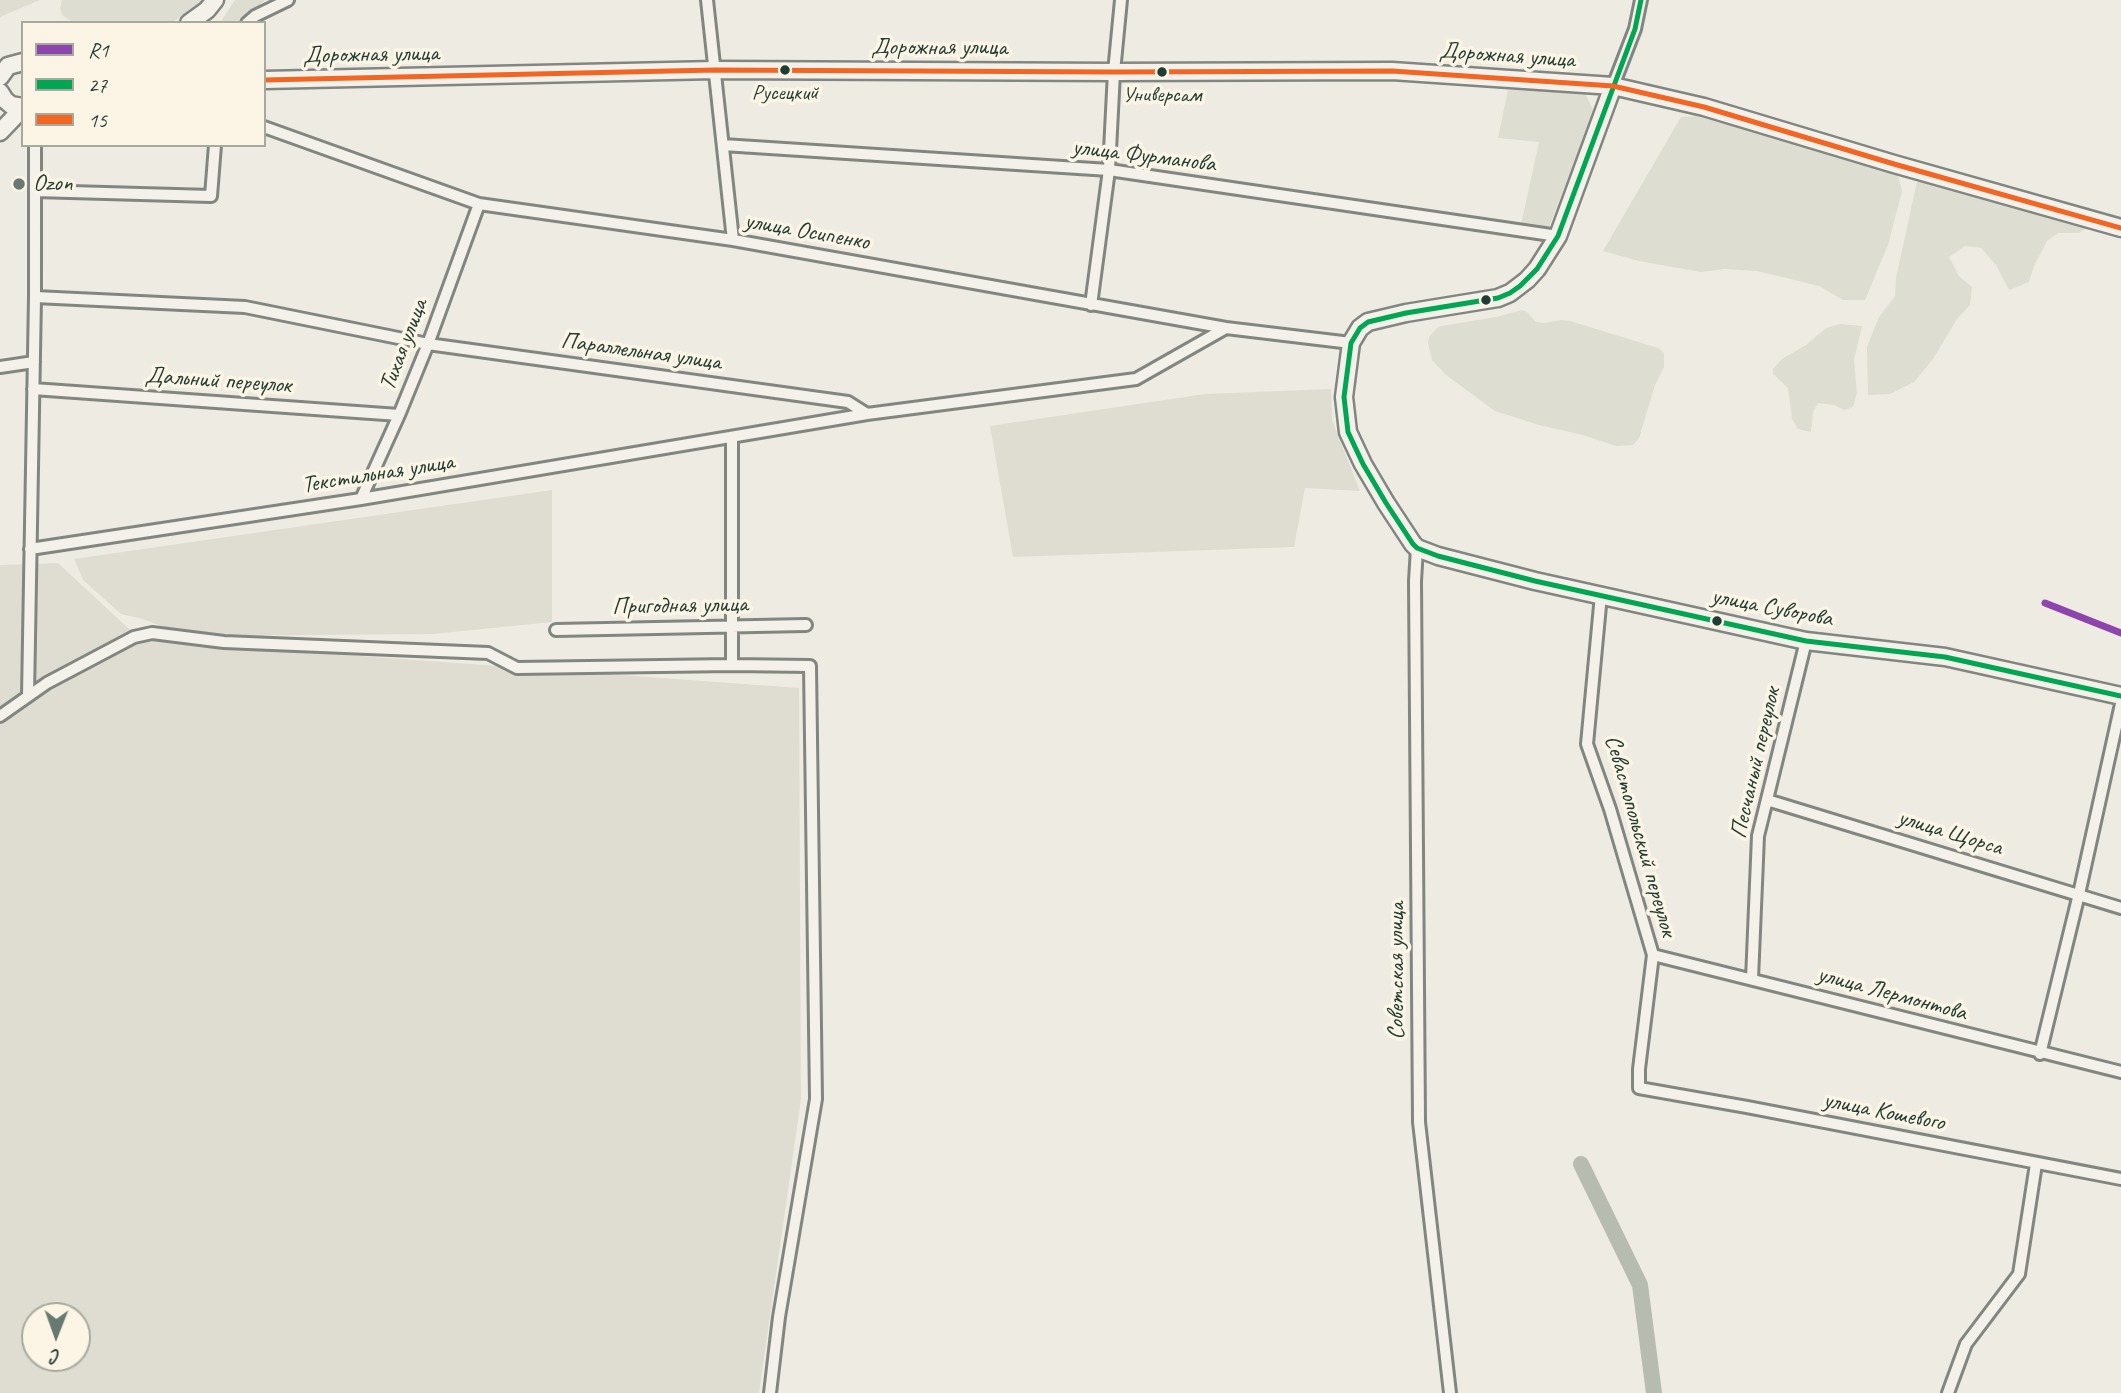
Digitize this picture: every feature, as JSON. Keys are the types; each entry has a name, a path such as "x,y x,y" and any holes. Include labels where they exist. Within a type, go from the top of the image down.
{"main road":[{"path":"192,21 215,0"},
{"path":"0,77 8,66 21,63"},
{"name":"Дорожная улица","path":"266,80 715,70 1392,71 1613,86 1704,107 2121,228"},
{"path":"1417,548 1386,503 1348,432 1345,397 1351,344 1360,328 1368,322 1378,318 1499,298 1510,293 1537,269 1558,236 1613,86"},
{"path":"0,92 11,105 21,107"},
{"path":"0,132 21,109"},
{"name":"улица Суворова","path":"1417,548 1480,568 1806,641 1945,657 2121,696"}],"street":[{"path":"249,21 288,0"},
{"path":"708,0 733,240"},
{"path":"1091,305 1109,170 1121,0"},
{"path":"1613,86 1635,29 1642,0"},
{"name":"улица Осипенко","path":"266,128 479,204 733,240 1226,328 1351,344"},
{"name":"улица Фурманова","path":"723,145 1109,170 1558,236"},
{"path":"28,696 35,147"},
{"path":"35,191 211,196 215,147"},
{"name":"Тихая улица","path":"361,499 428,344 479,204"},
{"name":"Параллельная улица","path":"35,297 245,307 428,344 848,402 867,414"},
{"path":"867,414 1136,379 1226,328"},
{"path":"0,367 34,362"},
{"name":"Дальний переулок","path":"33,389 399,415"},
{"name":"Текстильная улица","path":"30,548 361,499 867,414"},
{"path":"732,438 732,665"},
{"name":"Советская улица","path":"1417,548 1415,581 1419,1122 1450,1393"},
{"name":"Севастопольский переулок","path":"1601,595 1587,744 1610,809 1653,954 1639,1088"},
{"name":"Пригодная улица","path":"556,629 806,625"},
{"path":"0,716 28,696 134,637 152,633 224,642 488,653 517,668 810,666 816,1100 779,1317 770,1393"},
{"name":"Песчаный переулок","path":"1752,979 1758,836 1806,641"},
{"path":"2040,1054 2121,704"},
{"name":"улица Щорса","path":"1767,800 2121,908"},
{"name":"улица Лермонтова","path":"1653,954 2040,1054 2121,1072"},
{"name":"улица Кошевого","path":"1639,1088 2121,1179"},
{"path":"1948,1393 1966,1345 2019,1274 2036,1164"}],"shaded area":[{"path":"0,0 40,0 0,17"},
{"path":"62,0 203,0 174,21 71,21 63,16 60,9"},
{"path":"235,0 265,0 245,21 221,21"},
{"path":"1508,90 1584,91 1594,112 1549,227 1521,225 1539,142 1498,138"},
{"path":"1695,116 1897,171 1902,191 1888,245 1865,300 1843,300 1819,286 1757,271 1724,269 1701,272 1639,261 1603,251 1681,117"},
{"path":"1918,177 2091,225 2079,233 2058,233 2047,241 2029,282 2009,290 1996,265 1981,248 1965,246 1949,257 1959,276 1972,287 1970,305 1957,319 1933,359 1914,382 1890,394 1868,395 1867,347 1879,317 1895,296 1896,278"},
{"path":"1522,310 1536,322 1570,321 1658,348 1664,353 1664,367 1655,385 1639,438 1633,445 1616,446 1495,411 1446,375 1432,360 1429,337 1441,326"},
{"path":"1840,324 1862,326 1854,360 1857,393 1853,407 1844,410 1834,405 1818,403 1813,412 1811,432 1798,429 1792,419 1788,388 1773,374 1773,369 1782,359 1806,345 1826,328"},
{"path":"1331,389 1332,420 1360,491 1305,488 1294,547 1013,557 990,426 1205,394"},
{"path":"552,490 552,622 433,634 186,636 143,619 121,614 83,580 74,559"},
{"path":"58,563 141,640 799,688 801,1099 759,1393 0,1393 0,565"}],"waterway":[{"path":"1581,1164 1640,1285 1654,1393"}],"transit line":[{"name":"27","path":"1641,0 1635,29 1558,236 1537,269 1520,286 1498,298 1368,322 1360,328 1351,343 1344,397 1348,432 1363,464 1413,544 1438,556 1535,581 1806,641 1945,657 2121,696"},
{"name":"15","path":"266,80 715,70 1392,71 1613,86 1704,107 2121,228"},
{"name":"R1","path":"2045,603 2121,633"}],"place":[{"name":"Русецкий","path":"785,70"},
{"name":"Универсам","path":"1162,72"},
{"name":"Ozon","path":"19,184"}]}
